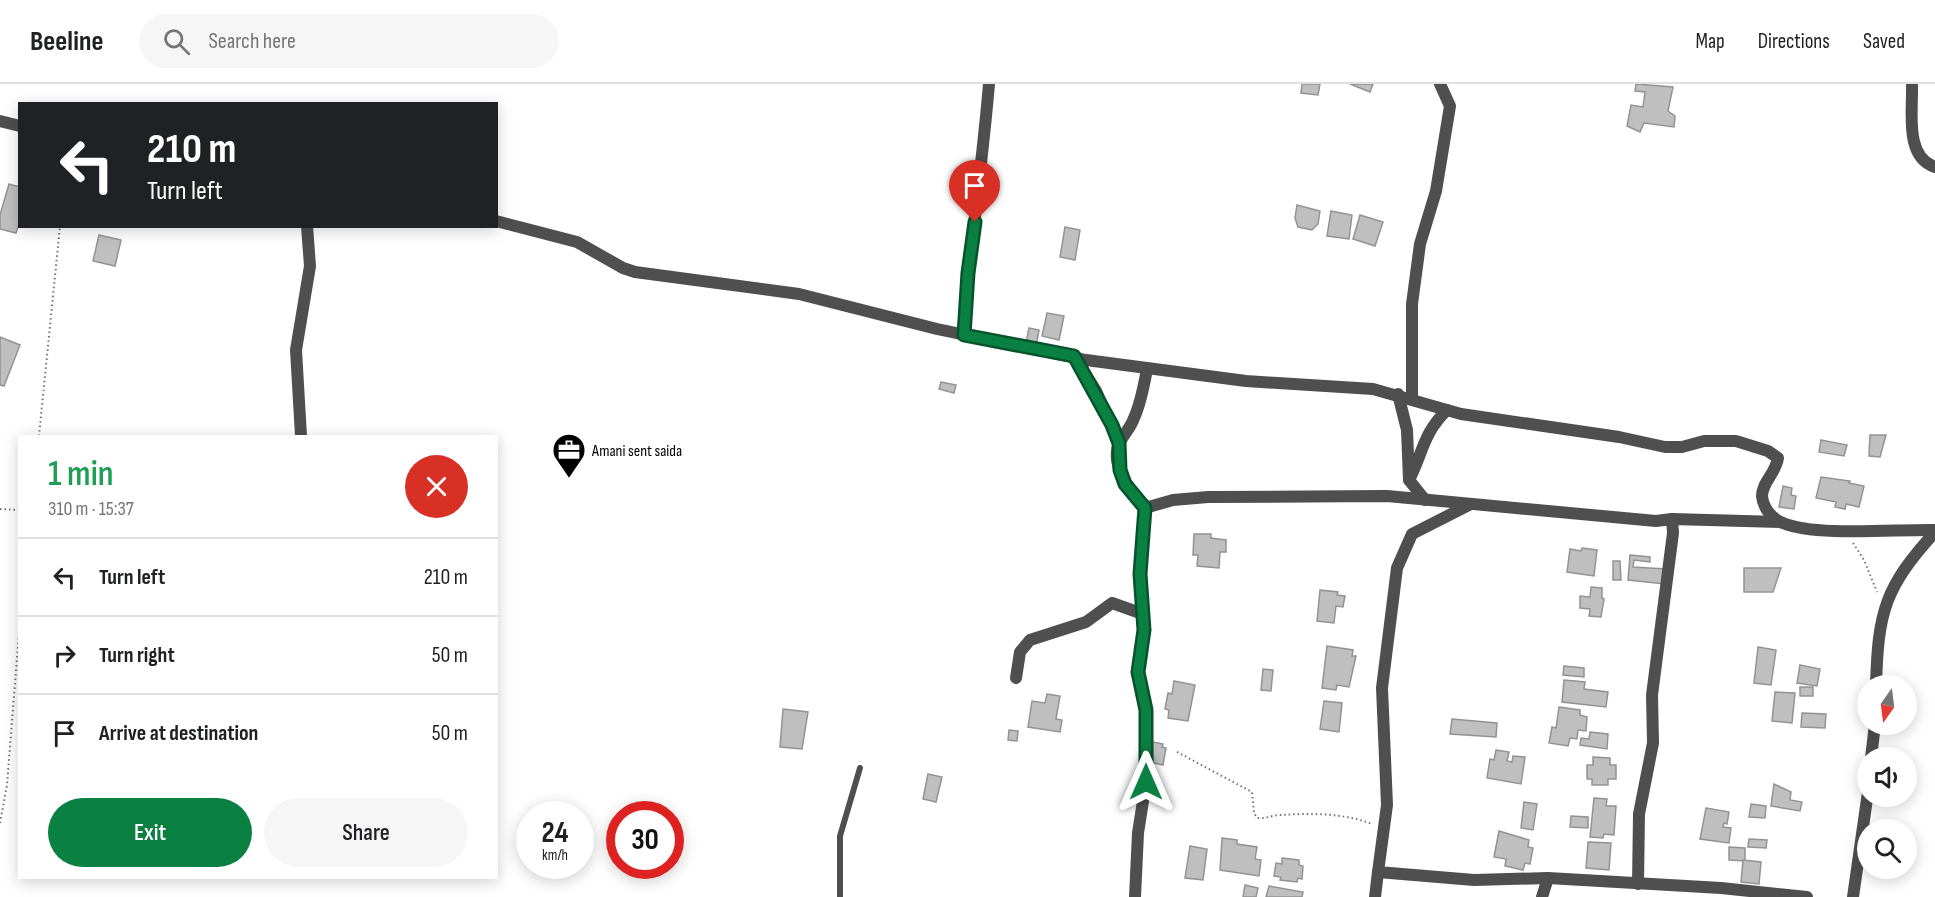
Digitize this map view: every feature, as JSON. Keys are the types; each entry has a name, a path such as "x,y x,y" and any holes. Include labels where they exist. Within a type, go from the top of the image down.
{"street":[{"path":"964,335 968,273 983,163 989,84"},
{"path":"1412,399 1412,304 1420,244 1436,191 1450,106 1440,84"},
{"path":"1912,84 1914,148 1925,164 1935,167"},
{"path":"0,121 18,126"},
{"path":"498,222 577,242 623,268 635,272 799,294 964,335 1074,356 1147,369 1246,381 1373,388 1461,414 1619,437 1650,445 1682,447 1704,441 1729,441 1775,454 1777,463 1775,473 1765,483 1762,494 1765,507 1780,522"},
{"path":"301,435 296,350 310,266 307,228"},
{"path":"1074,356 1096,391 1119,443 1120,470 1125,484 1145,508 1140,574 1144,630 1138,672 1146,710 1146,782 1138,833 1135,897"},
{"path":"1119,443 1134,418 1147,369"},
{"path":"1398,394 1407,430 1409,480 1425,500"},
{"path":"1409,480 1427,434 1433,423 1447,410"},
{"path":"1145,508 1173,500 1208,498 1388,496 1656,521 1672,519 1780,522 1802,528 1935,531"},
{"path":"1375,897 1387,805 1382,688 1396,568 1412,534 1471,504"},
{"path":"1638,884 1639,814 1653,742 1652,695 1673,533 1672,519"},
{"path":"1876,675 1877,657 1886,604 1895,581 1935,531"},
{"path":"1016,678 1020,652 1030,640 1086,622 1112,603 1143,614"},
{"path":"1853,897 1866,807"},
{"path":"1378,872 1474,880 1548,878 1720,888 1807,897"},
{"path":"1542,897 1548,878"}],"lane":[{"path":"840,897 840,836 860,768"}],"path":[{"path":"39,435 60,228"},
{"path":"0,509 18,510"},
{"path":"1848,530 1864,560 1875,589 1886,604"},
{"path":"0,823 7,785 18,645"},
{"path":"1177,752 1252,792 1253,811 1257,818 1280,815 1353,818 1371,824 1382,835"}],"building":[{"path":"1302,84 1320,84 1318,95 1301,93"},
{"path":"1350,84 1373,84 1370,92"},
{"path":"1636,84 1673,87 1668,111 1675,116 1674,127 1644,123 1640,132 1627,126 1631,105 1643,107 1645,92 1635,91"},
{"path":"9,184 18,186 16,233 0,229 0,215"},
{"path":"1297,205 1320,211 1318,224 1312,230 1298,227 1295,218"},
{"path":"1331,211 1352,215 1349,239 1327,236"},
{"path":"1360,215 1383,222 1375,246 1353,239"},
{"path":"1065,227 1080,230 1075,260 1060,257"},
{"path":"99,235 121,240 115,266 93,261"},
{"path":"1047,313 1064,316 1059,340 1042,336"},
{"path":"1029,328 1039,330 1035,351 1025,348"},
{"path":"0,337 20,345 4,386 0,385"},
{"path":"941,382 956,385 954,393 939,389"},
{"path":"1870,435 1886,435 1880,457 1869,456"},
{"path":"1821,440 1847,445 1844,456 1819,452"},
{"path":"1821,477 1850,481 1849,483 1864,486 1859,507 1846,504 1845,509 1835,507 1836,502 1816,498"},
{"path":"1783,486 1792,488 1791,495 1796,496 1794,509 1779,507"},
{"path":"1194,534 1211,534 1211,538 1226,540 1226,552 1220,552 1219,568 1197,566 1198,555 1193,555"},
{"path":"1582,548 1597,550 1594,576 1567,572 1570,549 1581,551"},
{"path":"1630,555 1650,557 1650,562 1634,560 1633,567 1666,569 1665,584 1628,580"},
{"path":"1613,561 1620,561 1621,580 1613,580"},
{"path":"1744,568 1781,568 1773,592 1744,592"},
{"path":"1591,587 1602,588 1604,599 1601,617 1589,616 1590,609 1580,608 1580,596 1590,597"},
{"path":"1320,590 1338,592 1337,595 1345,596 1343,607 1336,606 1334,623 1317,621"},
{"path":"1327,646 1353,650 1352,656 1356,656 1349,687 1337,685 1336,690 1322,688"},
{"path":"1758,647 1776,650 1771,685 1754,683"},
{"path":"1800,665 1820,669 1817,686 1797,683"},
{"path":"1564,666 1584,668 1584,677 1563,675"},
{"path":"1263,669 1273,670 1271,691 1261,690"},
{"path":"1564,680 1585,682 1584,689 1608,692 1606,707 1562,702"},
{"path":"1174,681 1195,685 1188,721 1168,718 1169,710 1165,709 1168,693 1172,694"},
{"path":"1800,687 1813,687 1813,696 1800,696"},
{"path":"1775,692 1795,693 1792,723 1772,721"},
{"path":"1047,694 1060,696 1056,719 1062,720 1060,732 1028,727 1032,701 1045,703"},
{"path":"1324,701 1342,703 1339,732 1320,729"},
{"path":"1559,707 1580,710 1580,715 1587,717 1586,731 1578,730 1577,739 1570,738 1568,746 1549,743 1552,727 1556,728"},
{"path":"783,709 808,712 802,749 780,747"},
{"path":"1802,713 1826,714 1825,728 1801,727"},
{"path":"1452,719 1497,723 1496,737 1450,734"},
{"path":"1009,730 1018,731 1017,741 1008,740"},
{"path":"1590,732 1608,734 1607,749 1580,745 1581,738 1589,739"},
{"path":"1149,741 1163,744 1162,747 1166,748 1163,765 1141,760"},
{"path":"1496,750 1509,752 1507,761 1512,762 1513,756 1525,757 1521,784 1487,778 1490,759 1494,760"},
{"path":"1593,757 1610,758 1610,765 1616,765 1616,779 1608,779 1608,785 1592,785 1592,779 1587,779 1587,765 1593,765"},
{"path":"928,774 942,777 936,802 923,799"},
{"path":"1774,784 1791,792 1790,800 1802,802 1800,811 1771,806"},
{"path":"1594,798 1607,799 1606,806 1616,806 1614,835 1604,834 1603,838 1590,837"},
{"path":"1524,802 1537,804 1533,830 1521,828"},
{"path":"1751,804 1766,806 1765,818 1749,817"},
{"path":"1706,808 1729,812 1727,824 1724,823 1723,827 1731,828 1729,843 1700,839"},
{"path":"1571,816 1588,817 1588,828 1570,827"},
{"path":"1499,831 1529,840 1528,847 1533,848 1530,864 1525,863 1523,870 1505,866 1506,859 1494,857"},
{"path":"1222,838 1237,840 1237,844 1257,847 1255,859 1261,860 1259,876 1220,870"},
{"path":"1749,839 1767,840 1766,848 1748,847"},
{"path":"1588,842 1611,843 1609,870 1586,868"},
{"path":"1190,846 1207,849 1203,880 1185,878"},
{"path":"1729,847 1745,848 1745,861 1729,860"},
{"path":"1282,858 1299,860 1299,865 1303,866 1302,879 1298,878 1297,882 1280,880 1281,877 1274,876 1276,863 1282,864"},
{"path":"1743,860 1761,862 1759,884 1741,882"},
{"path":"1245,885 1258,888 1256,897 1243,897"},
{"path":"1269,886 1303,892 1302,897 1266,897"}],"place":[{"name":"Amani sent saida","path":"569,479"}],"route":[{"path":"975,222 968,273 964,335 1074,356 1081,371 1096,391 1112,425 1119,443 1120,470 1125,484 1145,508 1140,574 1144,639 1138,672 1146,710 1146,782"}]}
